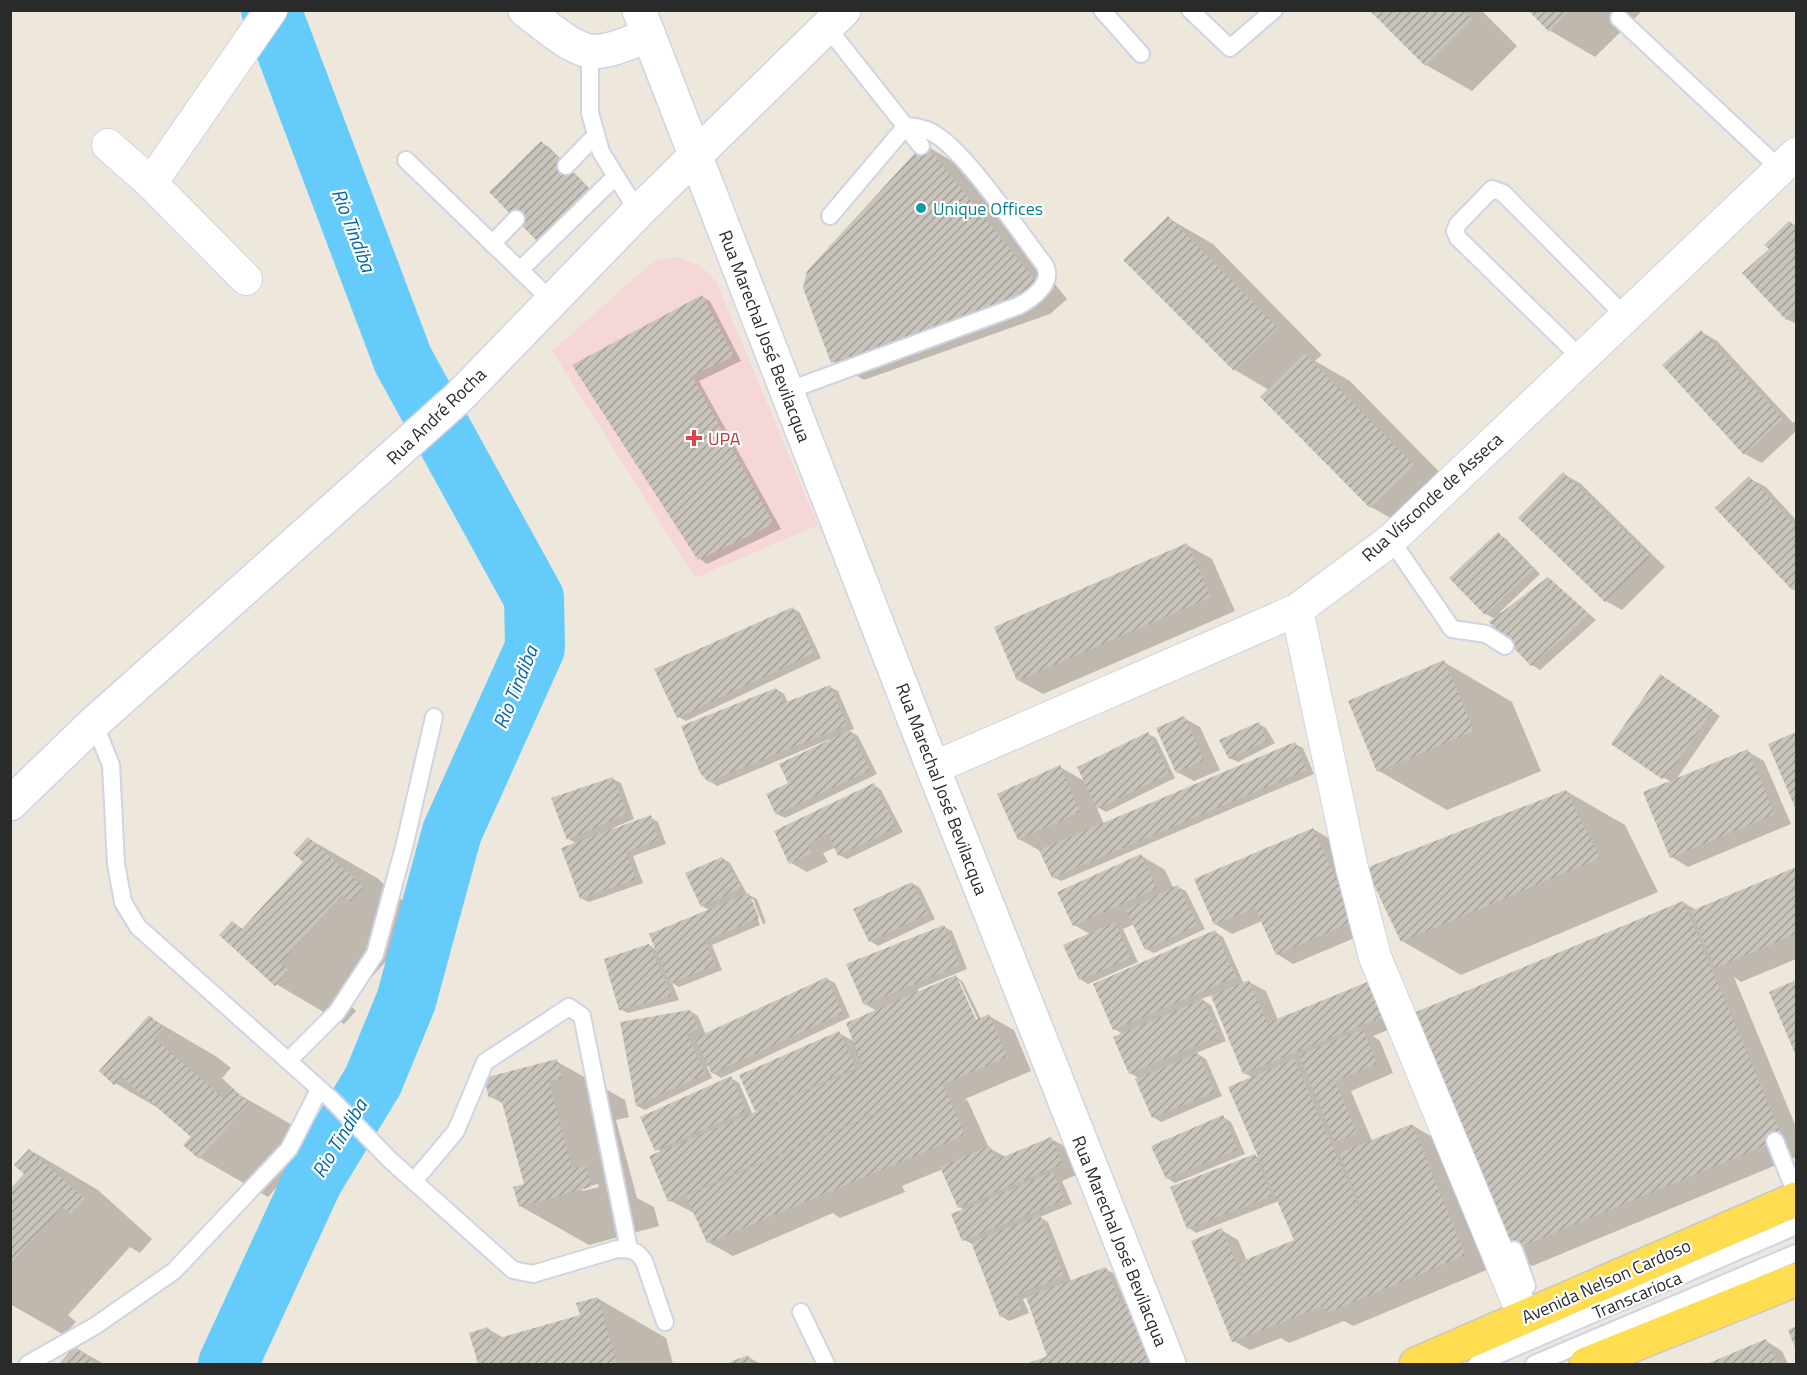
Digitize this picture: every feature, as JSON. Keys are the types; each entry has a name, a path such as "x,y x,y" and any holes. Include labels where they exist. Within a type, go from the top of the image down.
{"main road":[{"name":"Avenida Nelson Cardoso","path":"1416,1365 1797,1199"},
{"path":"1586,1365 1797,1280"}],"street":[{"path":"151,183 272,10"},
{"path":"525,10 573,43 590,51 616,47 644,23"},
{"name":"Rua André Rocha","path":"10,804 94,723 458,398 638,212 835,19"},
{"name":"Rua Marechal José Bevilacqua","path":"644,23 933,768 1169,1365"},
{"path":"108,145 151,183 246,279"},
{"name":"Rua Visconde de Asseca","path":"933,768 1297,610 1391,540 1788,161"},
{"path":"1297,610 1352,868 1375,957 1489,1227 1530,1315"},
{"path":"1615,1365 1626,1365"}],"lane":[{"path":"1102,10 1141,54"},
{"path":"1190,10 1230,48 1274,10"},
{"path":"1618,18 1788,161"},
{"path":"835,19 921,146"},
{"path":"590,51 590,113 601,153 638,212"},
{"path":"830,216 906,126"},
{"path":"787,392 1018,306 1027,302 1048,280 1049,272 1044,264 959,155 934,133 906,126"},
{"path":"566,166 596,135"},
{"path":"406,160 552,301"},
{"path":"520,270 615,177"},
{"path":"1581,358 1458,238 1455,231 1458,224 1492,189 1503,193 1625,316"},
{"path":"492,244 516,219"},
{"path":"1391,540 1452,629 1486,634 1505,646"},
{"path":"288,1062 337,1012 375,954 405,843 434,717"},
{"path":"94,723 111,765 116,864 123,902 138,927 325,1095 390,1160 513,1270 523,1274 533,1274 617,1249 629,1249 639,1253 644,1261 665,1322"},
{"path":"414,1181 456,1131 485,1062 569,1007 582,1016 629,1249"},
{"path":"28,1365 95,1326 174,1271 289,1149 325,1095"},
{"path":"1775,1142 1797,1194"},
{"name":"Transcarioca","path":"1477,1365 1797,1226"},
{"path":"1514,1250 1530,1315"},
{"name":"Transcarioca","path":"1534,1365 1797,1253"},
{"path":"801,1312 826,1365"}],"shaded area":[{"name":"UPA","path":"677,257 701,266 716,281 818,525 695,578 552,351 655,260"}],"building":[{"path":"1369,10 1463,10 1472,19 1425,66"},
{"path":"1528,10 1570,10 1549,32"},
{"path":"541,141 590,190 537,241 489,192"},
{"name":"Unique Offices","path":"924,143 1035,280 1018,296 831,363 803,288 807,271"},
{"path":"1168,216 1278,328 1234,371 1123,260"},
{"path":"1789,221 1796,228 1796,310 1786,320 1742,273 1769,249 1764,245"},
{"path":"702,295 734,356 692,376 774,524 698,560 572,365"},
{"path":"1701,330 1783,419 1744,455 1662,365"},
{"path":"1304,353 1414,465 1370,508 1260,397"},
{"path":"1563,472 1650,556 1605,602 1518,518"},
{"path":"1749,476 1796,526 1796,586 1792,590 1715,508"},
{"path":"1498,532 1532,568 1536,567 1485,615 1449,578"},
{"path":"1187,543 1211,597 1017,681 994,627"},
{"path":"1548,577 1590,615 1531,666 1489,622"},
{"path":"793,607 814,653 677,718 654,669"},
{"path":"1444,660 1474,731 1377,772 1348,701"},
{"path":"1660,674 1713,710 1670,773 1662,779 1611,744"},
{"path":"830,685 847,725 708,782 700,773 681,726 776,688 784,703"},
{"path":"1184,716 1204,760 1176,773 1156,728"},
{"path":"1259,722 1267,741 1229,759 1219,740"},
{"path":"850,730 870,770 776,815 766,794 788,783 779,764"},
{"path":"1148,732 1169,774 1097,809 1077,767"},
{"path":"1796,732 1796,810 1768,744"},
{"path":"1295,742 1307,770 1052,878 1039,850"},
{"path":"1748,749 1775,814 1670,858 1643,792"},
{"path":"1060,765 1080,812 1018,840 997,794"},
{"path":"613,777 627,814 567,840 551,798"},
{"path":"874,783 896,828 838,856 828,834 807,844 812,853 789,864 774,831"},
{"path":"1566,790 1600,858 1401,942 1366,868"},
{"path":"651,815 659,840 626,852 636,879 580,899 561,848"},
{"path":"1313,828 1355,921 1276,955 1255,908 1214,925 1194,879"},
{"path":"308,837 364,887 350,902 342,895 280,963 289,970 275,986 219,935 232,921 242,929 303,862 293,853"},
{"path":"1141,854 1157,888 1073,926 1057,892"},
{"path":"722,857 742,888 701,907 685,873"},
{"path":"1796,867 1796,934 1715,968 1691,911"},
{"path":"912,882 928,914 869,942 853,909"},
{"path":"1178,885 1198,925 1145,950 1126,910"},
{"path":"749,893 759,918 705,941 715,965 670,984 649,934"},
{"path":"1683,901 1783,1138 1506,1253 1406,1016"},
{"path":"1115,922 1131,958 1079,980 1063,945"},
{"path":"944,925 960,965 864,1005 846,964"},
{"path":"1215,930 1236,977 1113,1030 1093,984"},
{"path":"649,944 672,996 619,1010 604,959"},
{"path":"956,975 976,1020 989,1014 1007,1057 668,1202 649,1156 863,1067 846,1023"},
{"path":"827,977 843,1013 712,1074 695,1038"},
{"path":"1249,980 1267,1023 1370,981 1384,1016 1243,1074 1211,996"},
{"path":"1796,980 1796,1056 1769,992"},
{"path":"1203,999 1219,1036 1129,1074 1113,1037"},
{"path":"690,1010 699,1029 687,1034 705,1074 636,1106 620,1022"},
{"path":"149,1015 164,1028 154,1038 223,1098 232,1088 249,1103 199,1159 183,1145 191,1137 122,1077 114,1085 99,1071"},
{"path":"1363,1029 1377,1064 1335,1081 1357,1133 1335,1142 1299,1055"},
{"path":"839,1031 856,1068 755,1111 739,1075"},
{"path":"1198,1053 1215,1092 1152,1118 1135,1079"},
{"path":"557,1059 562,1078 549,1081 572,1169 586,1166 591,1187 519,1207 513,1187 524,1184 500,1095 489,1098 484,1078"},
{"path":"1294,1059 1379,1253 1339,1153 1412,1124 1465,1255 1327,1313 1323,1306 1232,1342 1191,1241 1222,1228 1255,1309 1238,1263 1294,1240 1228,1087"},
{"path":"731,1076 746,1111 655,1151 640,1117"},
{"path":"943,1085 965,1135 707,1243 686,1196"},
{"path":"1223,1115 1238,1150 1166,1179 1151,1146"},
{"path":"1051,1137 1063,1164 958,1208 940,1167 990,1146 996,1160"},
{"path":"29,1149 85,1199 71,1214 62,1207 10,1264 10,1189 24,1174 14,1165"},
{"path":"1255,1154 1272,1196 1187,1229 1170,1187"},
{"path":"1053,1172 1065,1200 962,1241 951,1214"},
{"path":"1040,1215 1064,1276 1016,1295 1022,1309 1000,1317 971,1242"},
{"path":"1106,1267 1121,1304 1128,1301 1149,1356 1146,1364 1026,1364 1047,1356 1026,1297"},
{"path":"598,1297 617,1364 478,1364 469,1333 488,1327 492,1340 580,1315 576,1303"},
{"path":"1796,1326 1796,1350 1788,1330"},
{"path":"1766,1339 1777,1364 1707,1364"},
{"path":"75,1346 96,1364 60,1363"},
{"path":"748,1355 752,1364 725,1364"}],"waterway":[{"name":"Rio Tindiba","path":"228,1364 313,1180 373,1081 406,1001 452,832 535,648 534,598 403,360 271,10"}],"place":[{"name":"Unique Offices","path":"921,208"},
{"name":"UPA","path":"694,438"}]}
